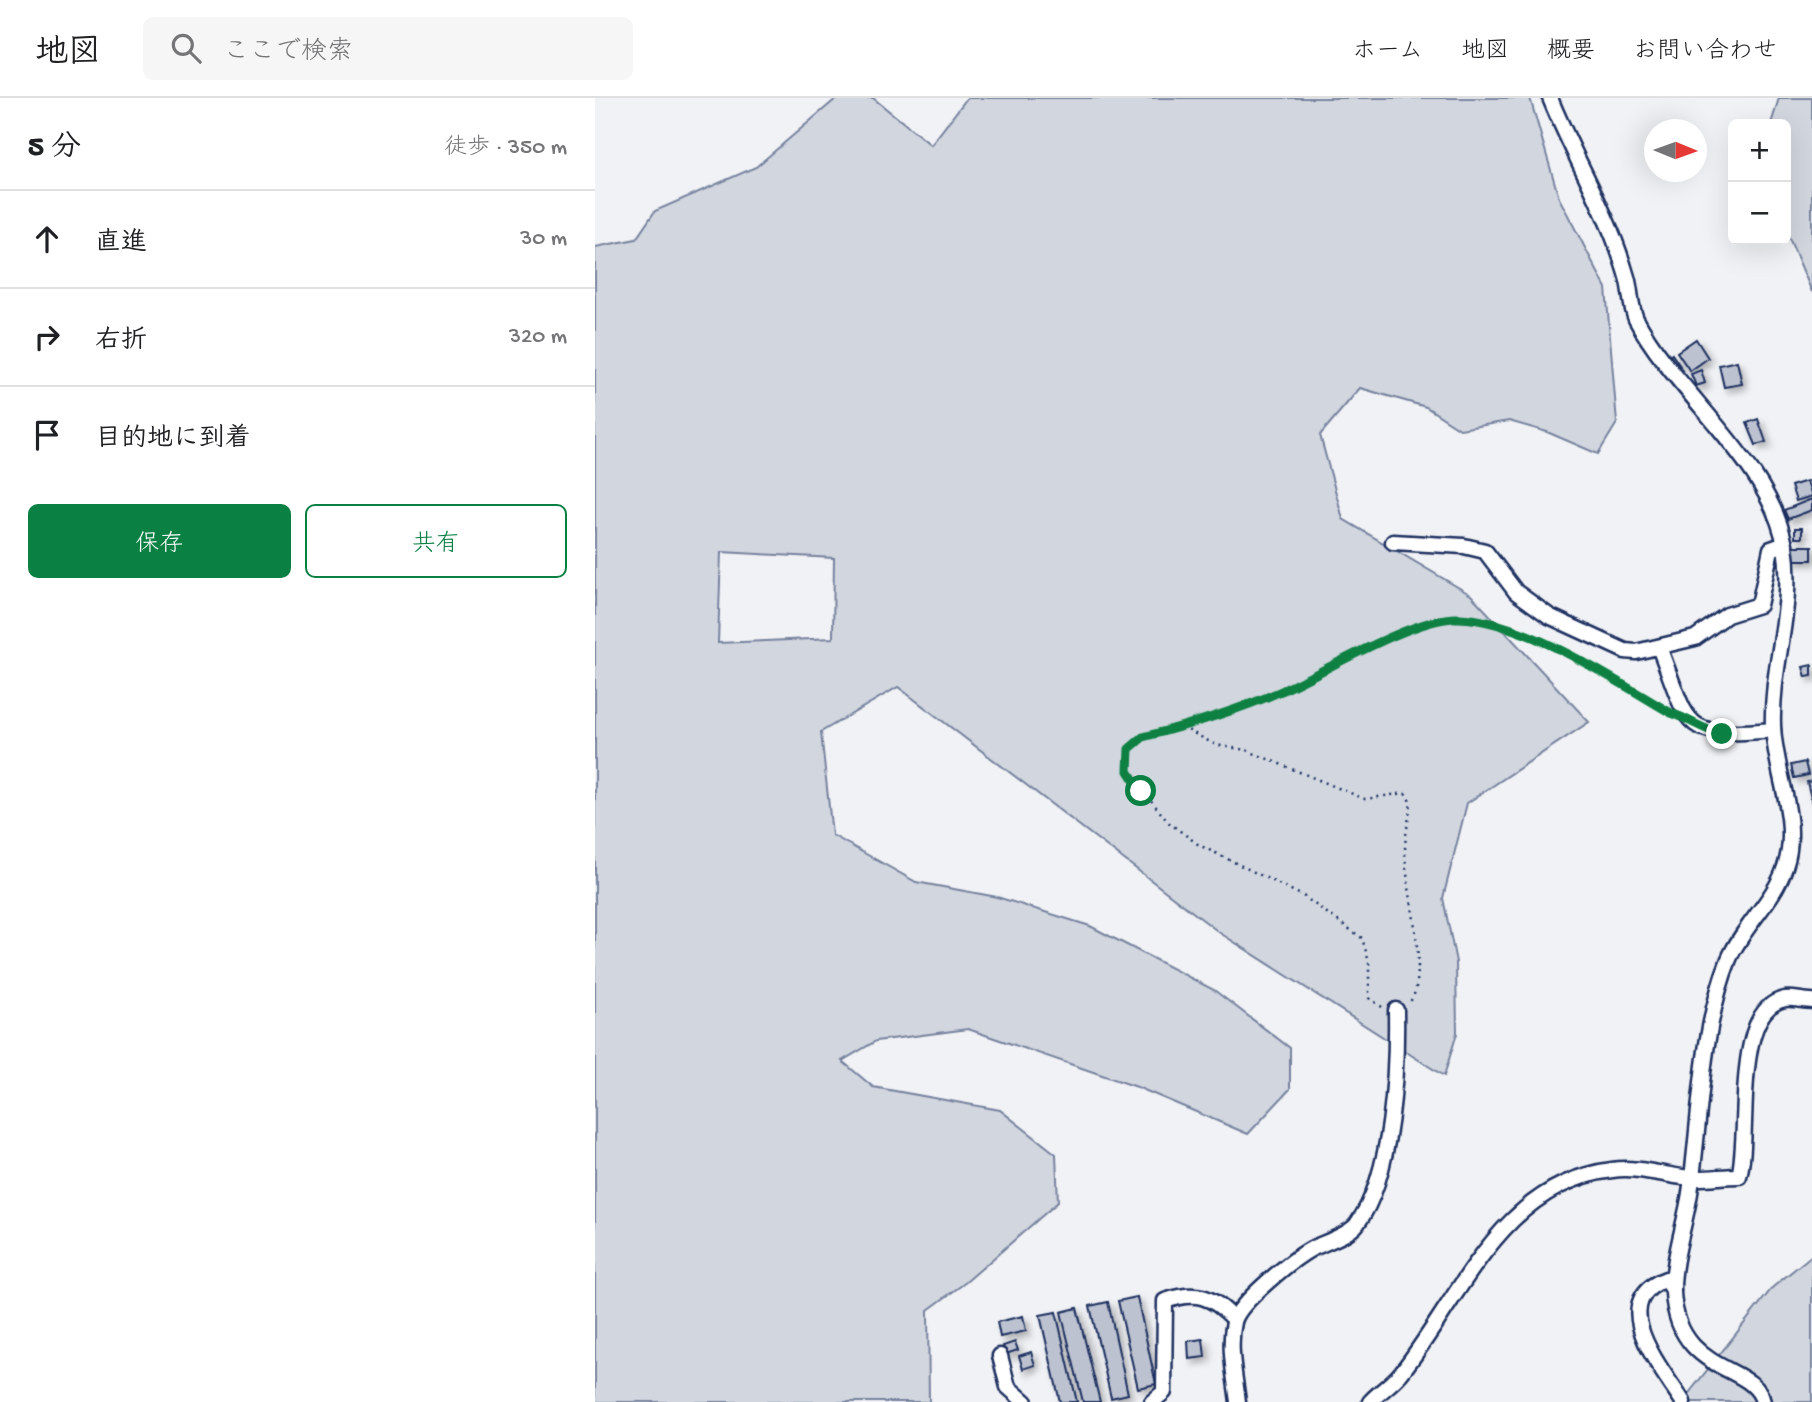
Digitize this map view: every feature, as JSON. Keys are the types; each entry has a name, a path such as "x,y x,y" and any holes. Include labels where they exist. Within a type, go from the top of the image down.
{"street":[{"path":"1550,98 1612,233 1627,278 1634,314 1663,361 1739,453 1765,495 1785,544 1789,589 1786,625 1772,684 1773,730 1790,841 1785,869 1740,935 1724,974 1711,1022 1673,1290 1677,1317 1695,1349 1711,1363 1755,1383 1763,1402"},
{"path":"1393,542 1464,546 1485,551 1516,592 1549,616 1625,651 1659,647 1695,638 1727,615 1759,605 1771,549 1785,544"},
{"path":"1659,647 1687,719 1701,730 1722,734 1773,730"},
{"path":"1370,1402 1400,1373 1473,1264 1509,1220 1580,1176 1615,1169 1691,1178 1739,1176 1745,1157 1748,1051 1756,1028 1768,1007 1784,999 1812,1001"},
{"path":"1238,1402 1231,1343 1234,1319 1263,1285 1301,1254 1356,1226 1384,1157 1393,1094 1396,1010"},
{"path":"1673,1290 1666,1279 1656,1283 1644,1294 1637,1314 1643,1339 1683,1402"},
{"path":"1152,1402 1164,1392 1165,1301 1184,1294 1201,1294 1217,1301 1234,1319"},
{"path":"1000,1356 1008,1387 1025,1402"}],"path":[{"path":"1182,727 1216,745 1245,750 1365,799 1405,793 1411,803 1405,848 1418,970 1416,991 1411,1003 1396,1010 1380,1007 1369,998 1369,962 1362,938 1303,896 1199,845 1168,822 1141,791 1128,771 1129,749 1143,737 1182,727 1276,693 1404,631 1439,618 1513,630 1563,652 1671,713 1687,719"}],"shaded area":[{"path":"837,98 873,98 931,145 967,98 1530,98 1559,198 1606,288 1617,423 1598,454 1547,432 1509,421 1460,429 1426,407 1360,388 1320,435 1343,519 1471,595 1589,722 1467,803 1443,898 1456,962 1457,1033 1444,1076 1220,933 898,687 821,732 832,835 916,882 997,897 1090,926 1214,990 1290,1048 1290,1089 1248,1134 1137,1087 968,1029 876,1041 842,1061 873,1087 1000,1110 1056,1154 1058,1202 966,1282 928,1310 929,1402 595,1402 595,247 636,239 655,211 756,167","holes":["721,552 834,558 833,638 718,643"]},
{"path":"1779,98 1812,98 1812,292 1791,243 1791,119 1773,119"},
{"path":"1812,1255 1812,1402 1682,1402 1773,1287"}],"building":[{"path":"1696,339 1708,358 1690,371 1677,352"},
{"path":"1672,354 1680,366 1677,368 1669,356"},
{"path":"1737,361 1742,384 1724,387 1719,365"},
{"path":"1701,370 1705,383 1696,386 1691,374"},
{"path":"1758,419 1766,442 1756,445 1747,423"},
{"path":"1807,481 1812,496 1796,501 1791,486"},
{"path":"1812,499 1812,510 1788,519 1784,510"},
{"path":"1795,528 1802,528 1802,538 1795,538"},
{"path":"1792,546 1812,546 1812,560 1793,560"},
{"path":"1812,665 1812,676 1806,677 1803,667"},
{"path":"1805,762 1808,775 1794,778 1791,765"},
{"path":"1812,781 1812,802 1807,782"},
{"path":"1137,1297 1156,1384 1138,1388 1118,1301"},
{"path":"1108,1302 1128,1394 1111,1398 1090,1306"},
{"path":"1077,1308 1100,1402 1083,1402 1061,1312"},
{"path":"1056,1312 1077,1402 1060,1402 1040,1315"},
{"path":"1023,1316 1026,1331 1000,1337 997,1322"},
{"path":"1203,1339 1205,1357 1189,1359 1188,1341"},
{"path":"1015,1342 1018,1350 1006,1354 1003,1346"},
{"path":"1031,1352 1035,1365 1023,1369 1019,1356"}],"route":[{"path":"1141,791 1128,771 1129,749 1143,737 1182,727 1276,693 1404,631 1439,618 1462,618 1513,630 1563,652 1671,713 1687,719 1701,730 1722,734"}]}
